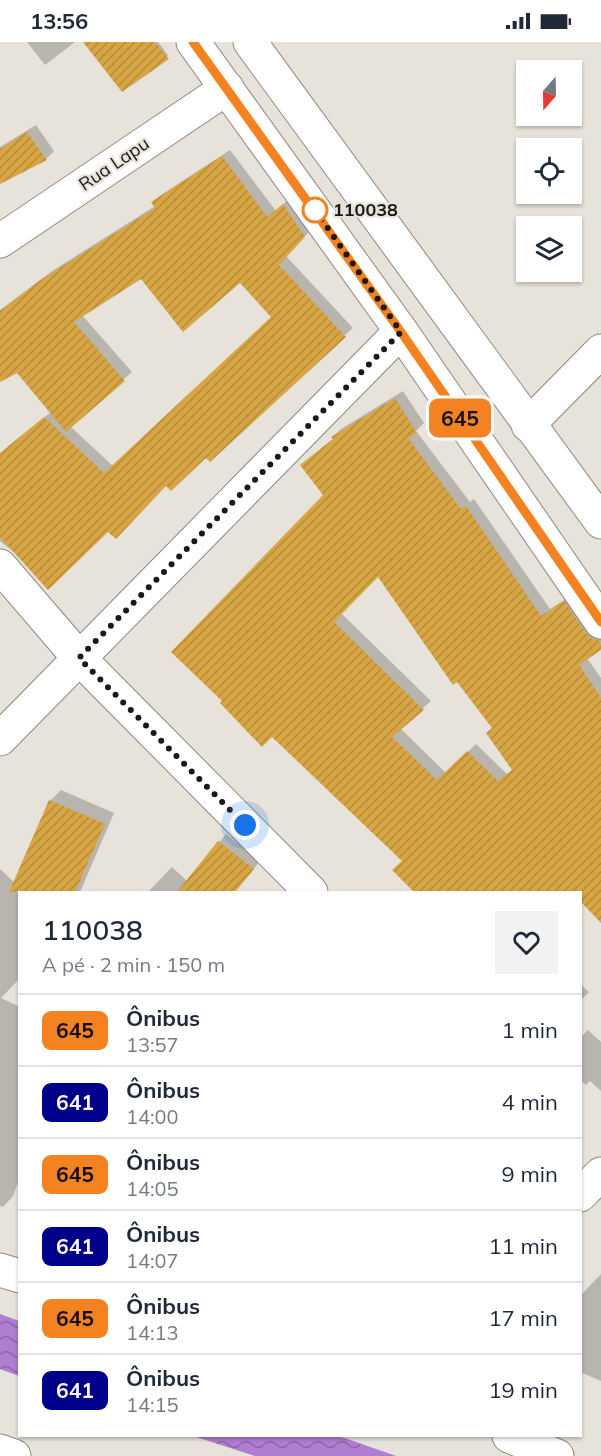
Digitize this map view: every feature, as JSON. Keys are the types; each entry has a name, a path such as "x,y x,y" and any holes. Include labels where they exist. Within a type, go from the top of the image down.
{"main road":[{"path":"193,42 401,332 601,622"},
{"path":"250,42 601,522"},
{"name":"Rua Lapu","path":"0,241 227,88"},
{"path":"0,739 401,332"},
{"path":"528,425 601,351"},
{"path":"0,566 79,658 310,891"},
{"path":"0,1270 18,1275"},
{"path":"511,1437 556,1456"},
{"path":"0,1451 14,1456"}],"water":[{"path":"0,1314 18,1321 18,1376 0,1369"},
{"path":"196,1437 342,1437 396,1456 255,1456"}],"building":[{"path":"83,42 155,42 169,59 122,92"},
{"path":"27,132 47,160 0,184 0,149"},
{"path":"222,156 267,217 283,204 305,237 279,265 346,337 210,462 206,458 171,491 166,486 116,539 108,532 48,590 0,537 0,453 44,417 104,473 271,317 240,283 183,332 141,279 74,322 125,381 66,432 17,373 0,382 0,311 42,279 155,208 151,202"},
{"path":"395,398 417,433 408,438 461,509 466,506 541,616 564,601 586,633 601,644 601,650 579,665 601,698 601,923 582,903 582,891 413,891 392,870 402,861 272,737 262,747 220,703 222,701 171,652 323,495 300,465 333,439 331,437","holes":["378,577 453,685 457,682 492,728 486,733 512,770 498,781 467,751 437,780 392,737 424,710 334,622"]},
{"path":"49,800 105,824 75,891 9,892"},
{"path":"218,841 254,869 236,891 178,891"}],"bus line":[{"name":"645","path":"193,42 401,332 601,622"}],"place":[{"name":"110038","path":"315,210"}],"route":[{"path":"245,825 79,658 401,332 315,210"}]}
